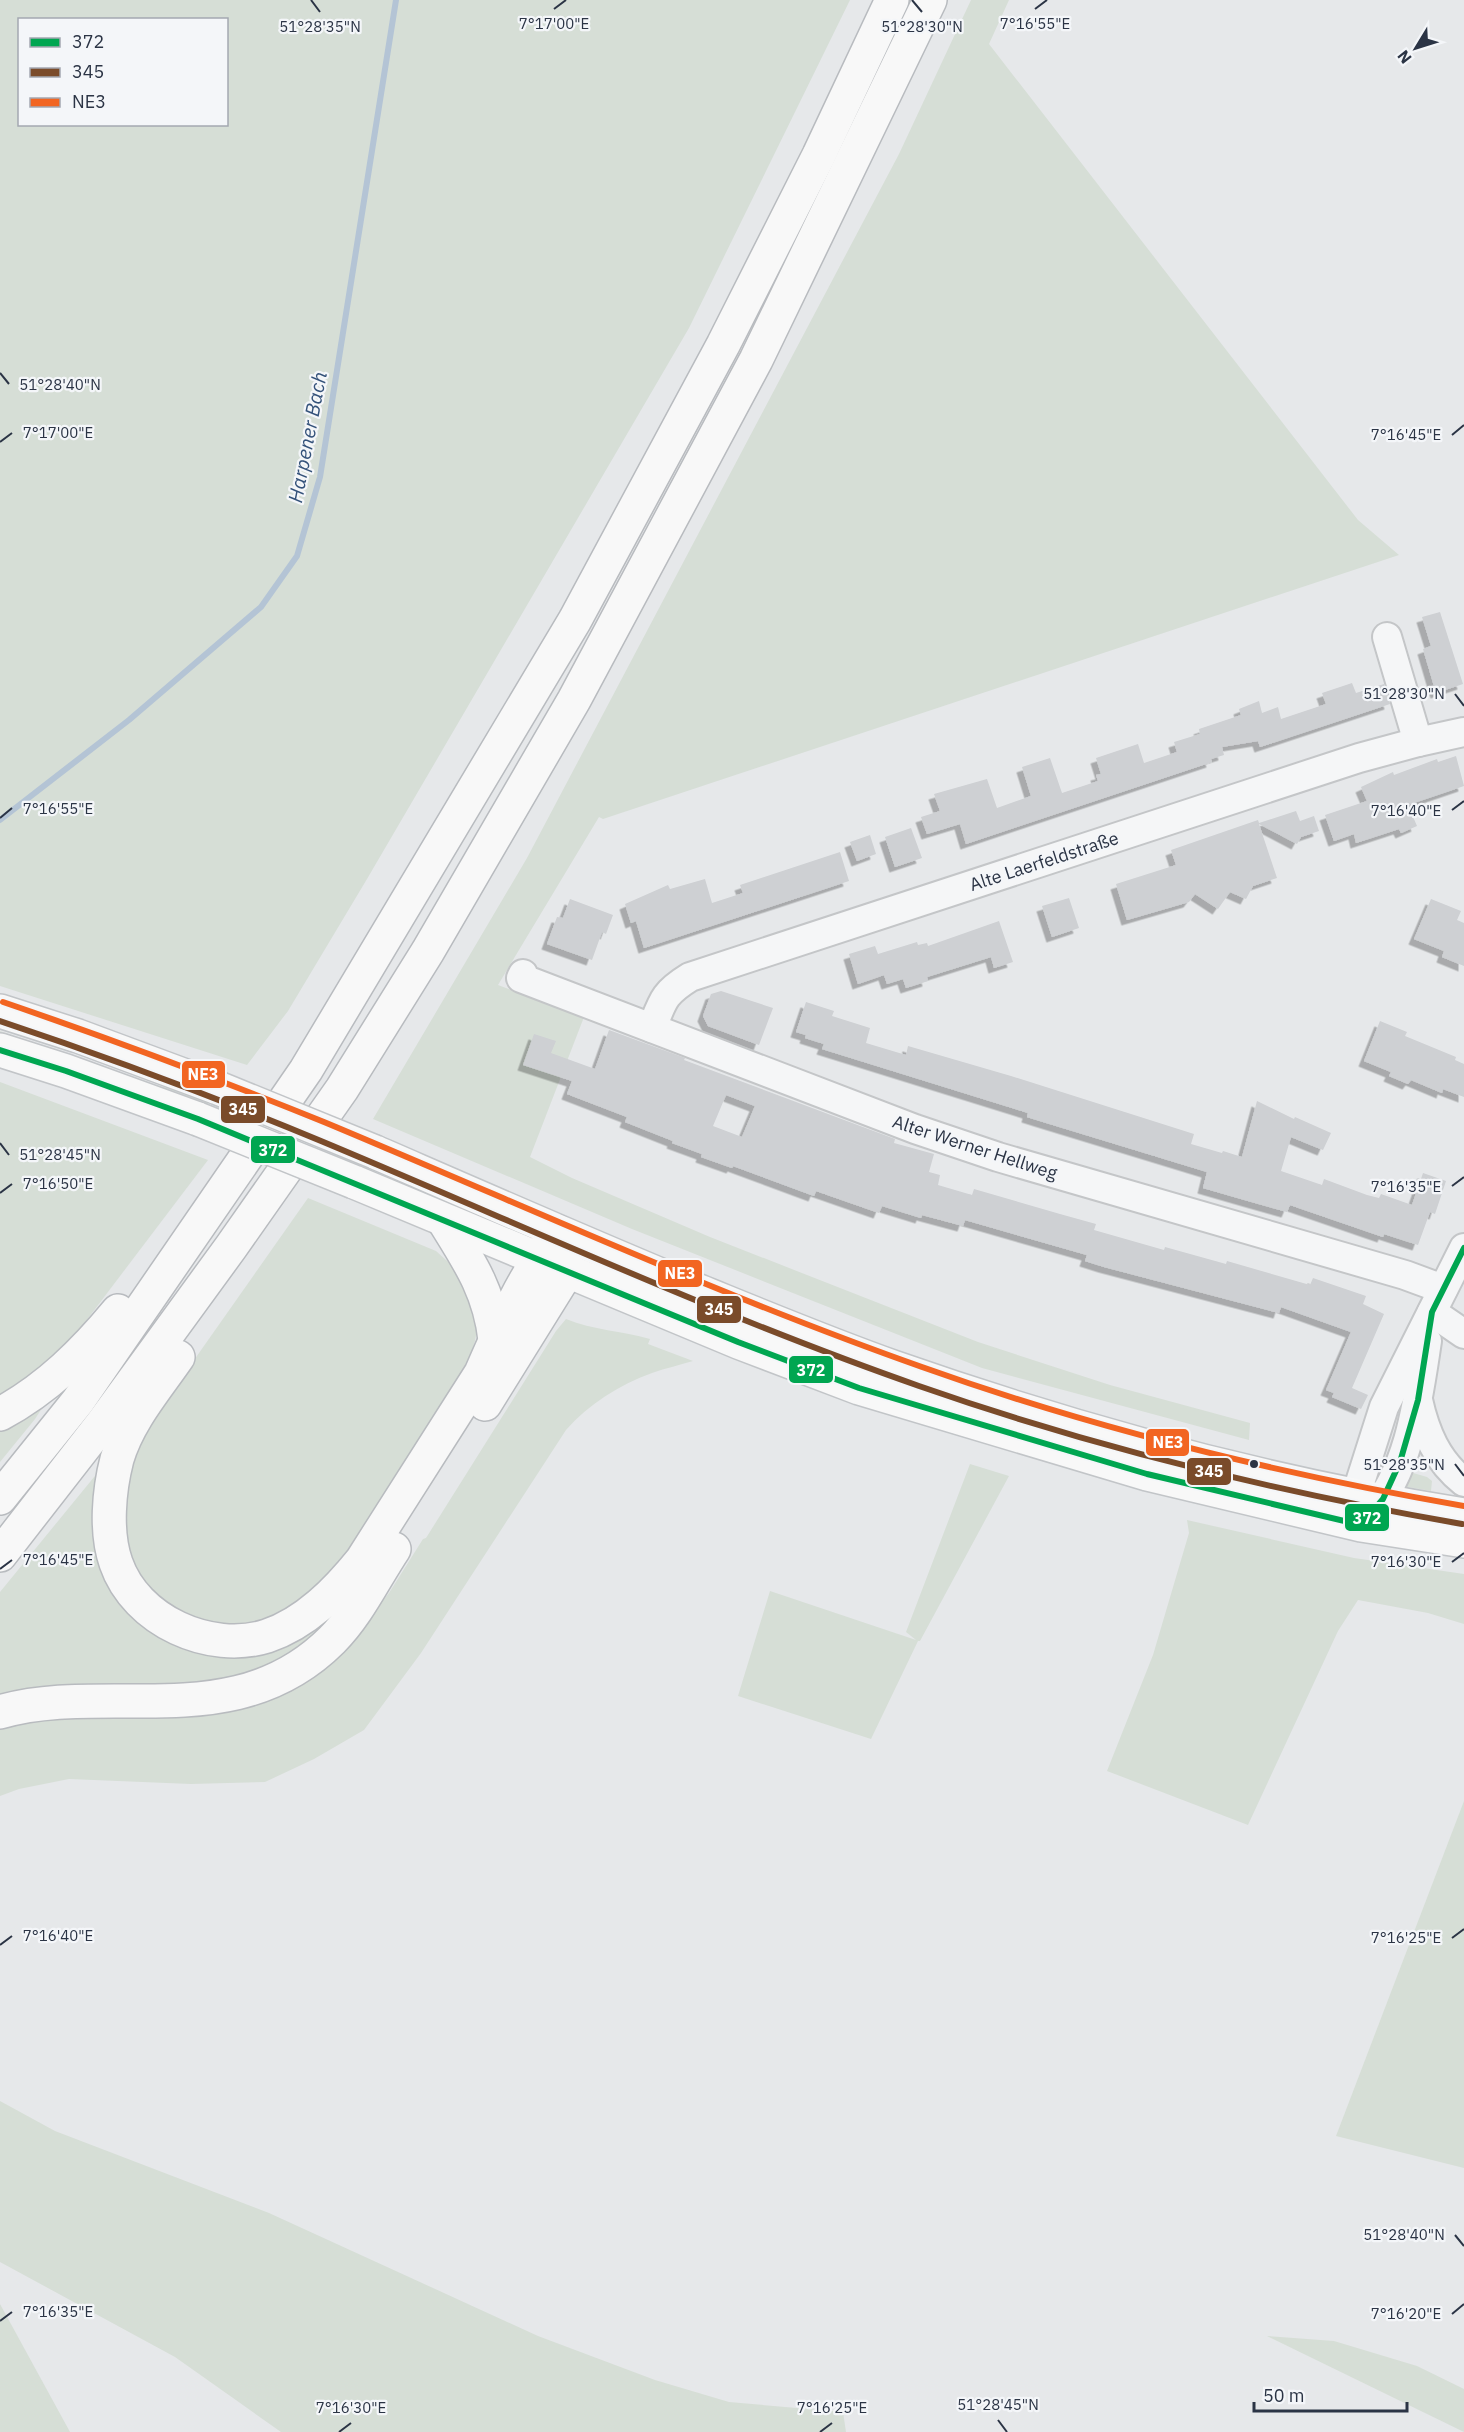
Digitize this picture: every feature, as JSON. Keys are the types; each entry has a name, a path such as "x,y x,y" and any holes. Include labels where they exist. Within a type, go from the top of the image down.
{"main road":[{"path":"0,1498 78,1401 306,1070 575,621 723,345 819,155 892,0"},
{"path":"0,1555 102,1424 231,1247 348,1079 444,925 568,710 756,360 930,0"},
{"path":"0,1011 78,1036 218,1088 375,1152 557,1232 845,1350 1009,1406 1106,1436 1367,1506 1464,1541"},
{"path":"0,1050 66,1071 198,1119 738,1342 860,1388 1147,1474 1367,1506 1464,1515"},
{"path":"0,1414 49,1382 95,1338 134,1291 260,1107 306,1070"},
{"path":"444,1221 482,1282 492,1315 495,1340"},
{"path":"231,1247 208,1316 135,1418 118,1458 111,1493 111,1540 116,1563 126,1582 144,1604 163,1621 191,1634 215,1639 245,1640 266,1636 304,1617 341,1585 362,1560 481,1373 495,1340 537,1259 557,1232"},
{"path":"0,1712 45,1703 174,1701 226,1697 256,1688 305,1661 332,1640 352,1615 567,1272 557,1232"}],"street":[{"path":"1387,637 1418,741"},
{"name":"Alte Laerfeldstraße","path":"652,1028 660,1006 670,989 690,977 1348,762 1418,741 1464,732"},
{"name":"Alter Werner Hellweg","path":"523,974 521,978 915,1129 988,1154 1390,1271 1437,1300 1464,1334"},
{"path":"1367,1506 1384,1407 1464,1248"},
{"path":"1367,1506 1400,1462 1418,1400 1437,1300"},
{"path":"1418,1400 1424,1425 1433,1446 1447,1466 1464,1482"}],"shaded area":[{"path":"0,0 850,0 689,328 288,1011 247,1065 0,986"},
{"path":"971,0 1009,0 989,44 1358,520 1399,555 603,819 599,817 498,985 584,1017 530,1157 572,1178 710,1237 978,1342 1110,1385 1250,1423 1249,1440 982,1368 632,1229 373,1119 527,858 899,154"},
{"path":"0,1031 157,1086 184,1090 212,1098 204,1110 0,1036"},
{"path":"0,1082 208,1160 67,1346 0,1399"},
{"path":"308,1198 436,1251 455,1268 479,1319 475,1341 468,1362 333,1576 281,1620 218,1631 151,1597 120,1537 130,1459 149,1424"},
{"path":"566,1319 587,1326 650,1339 648,1344 693,1361 652,1373 616,1389 584,1412 566,1430 421,1653 364,1730 314,1759 265,1782 191,1784 69,1779 19,1789 0,1796 0,1723 177,1712 371,1615 389,1593 423,1539 426,1538 556,1331"},
{"path":"53,1391 35,1419 0,1462 0,1422"},
{"path":"970,1464 1009,1476 918,1641 871,1739 738,1696 770,1591 916,1640 906,1632"},
{"path":"99,1471 94,1511 194,1650 338,1607 304,1648 227,1685 0,1698 0,1592"},
{"path":"1406,1471 1427,1477 1432,1481 1431,1491 1402,1486"},
{"path":"1187,1520 1354,1558 1464,1574 1464,1624 1428,1613 1358,1600 1338,1631 1248,1825 1107,1771 1153,1655 1189,1533"},
{"path":"1464,1801 1464,2168 1336,2136"},
{"path":"0,2101 55,2131 269,2213 538,2336 655,2380 729,2402 843,2412 846,2432 281,2432 175,2357 0,2262"},
{"path":"0,2304 70,2432 0,2432"},
{"path":"1267,2336 1334,2341 1417,2366 1464,2389 1464,2432"}],"building":[{"path":"1440,612 1463,684 1436,693 1423,649 1431,646 1422,617"},
{"path":"1352,683 1356,693 1384,684 1390,704 1260,747 1258,741 1222,747 1224,755 1211,759 1212,762 966,844 960,824 927,834 921,817 940,811 934,794 987,779 997,808 1031,796 1022,767 1050,758 1062,793 1098,781 1096,775 1101,774 1096,758 1138,744 1144,763 1177,752 1174,742 1200,734 1199,729 1241,715 1239,709 1259,701 1262,713 1278,707 1281,719 1326,704 1322,693"},
{"path":"1456,756 1464,786 1408,805 1417,826 1401,833 1399,829 1356,843 1354,834 1334,841 1325,815 1367,801 1361,787 1393,772 1394,775 1437,759 1438,762"},
{"path":"1296,811 1300,821 1314,816 1319,831 1301,837 1297,844 1259,824 1277,878 1253,886 1246,899 1230,892 1218,909 1195,894 1189,902 1127,920 1116,884 1176,865 1171,850 1258,820 1259,823"},
{"path":"911,828 922,858 895,867 885,837"},
{"path":"870,835 876,854 857,861 850,842"},
{"path":"840,852 849,881 644,948 636,921 631,923 625,904 668,885 670,889 705,879 712,903 743,893 740,885"},
{"path":"1069,898 1079,928 1052,937 1042,906"},
{"path":"570,899 613,915 606,934 602,932 592,960 547,944 557,917 563,918"},
{"path":"1431,899 1461,911 1457,920 1464,923 1464,966 1442,957 1444,951 1414,939"},
{"path":"999,921 1013,962 994,968 991,957 927,977 928,981 906,988 903,979 887,984 884,975 858,984 849,954 875,946 878,954 917,942 918,945 927,943 928,946"},
{"path":"721,991 773,1008 759,1045 708,1026 703,1016 711,994"},
{"path":"806,1002 834,1011 832,1016 870,1028 866,1043 906,1055 908,1046 1011,1076 1194,1134 1191,1144 1222,1153 1223,1151 1242,1157 1257,1101 1294,1119 1295,1117 1331,1133 1323,1150 1291,1137 1281,1171 1322,1185 1324,1179 1367,1195 1379,1198 1381,1194 1412,1205 1423,1173 1446,1181 1435,1214 1430,1212 1418,1245 1384,1234 1383,1237 1290,1205 1287,1212 1203,1188 1207,1172 1027,1117 1028,1113 822,1049 824,1044 805,1038 806,1035 796,1032"},
{"path":"1380,1021 1407,1032 1405,1036 1456,1057 1455,1060 1464,1064 1464,1097 1443,1089 1442,1093 1411,1080 1408,1084 1389,1076 1391,1072 1364,1061"},
{"path":"609,1030 895,1139 894,1143 934,1154 929,1172 940,1175 938,1185 972,1195 974,1189 1096,1224 1094,1230 1164,1250 1165,1247 1226,1264 1227,1261 1310,1285 1313,1278 1366,1296 1363,1304 1384,1314 1352,1388 1368,1395 1361,1409 1332,1397 1334,1393 1326,1390 1351,1332 1281,1307 1279,1313 1104,1267 1085,1261 1087,1255 965,1220 963,1226 922,1215 921,1218 882,1206 879,1213 816,1191 814,1196 733,1166 732,1168 701,1157 702,1154 625,1122 627,1117 567,1094 572,1081 523,1065 534,1034 556,1041 551,1053 595,1069","holes":["726,1095 755,1106 742,1137 713,1126"]}],"waterway":[{"name":"Harpener Bach","path":"0,820 129,720 261,607 297,556 320,477 396,0"}],"transit line":[{"name":"NE3","path":"3,1002 284,1106 770,1310 988,1390 1122,1430 1258,1465 1464,1506"},
{"name":"345","path":"0,1021 121,1063 241,1109 693,1299 919,1386 1053,1429 1188,1466 1324,1498 1462,1524"},
{"name":"372","path":"0,1050 66,1071 198,1119 738,1342 859,1388 1147,1474 1361,1525 1383,1499 1400,1462 1418,1400 1432,1312 1464,1248"}]}
